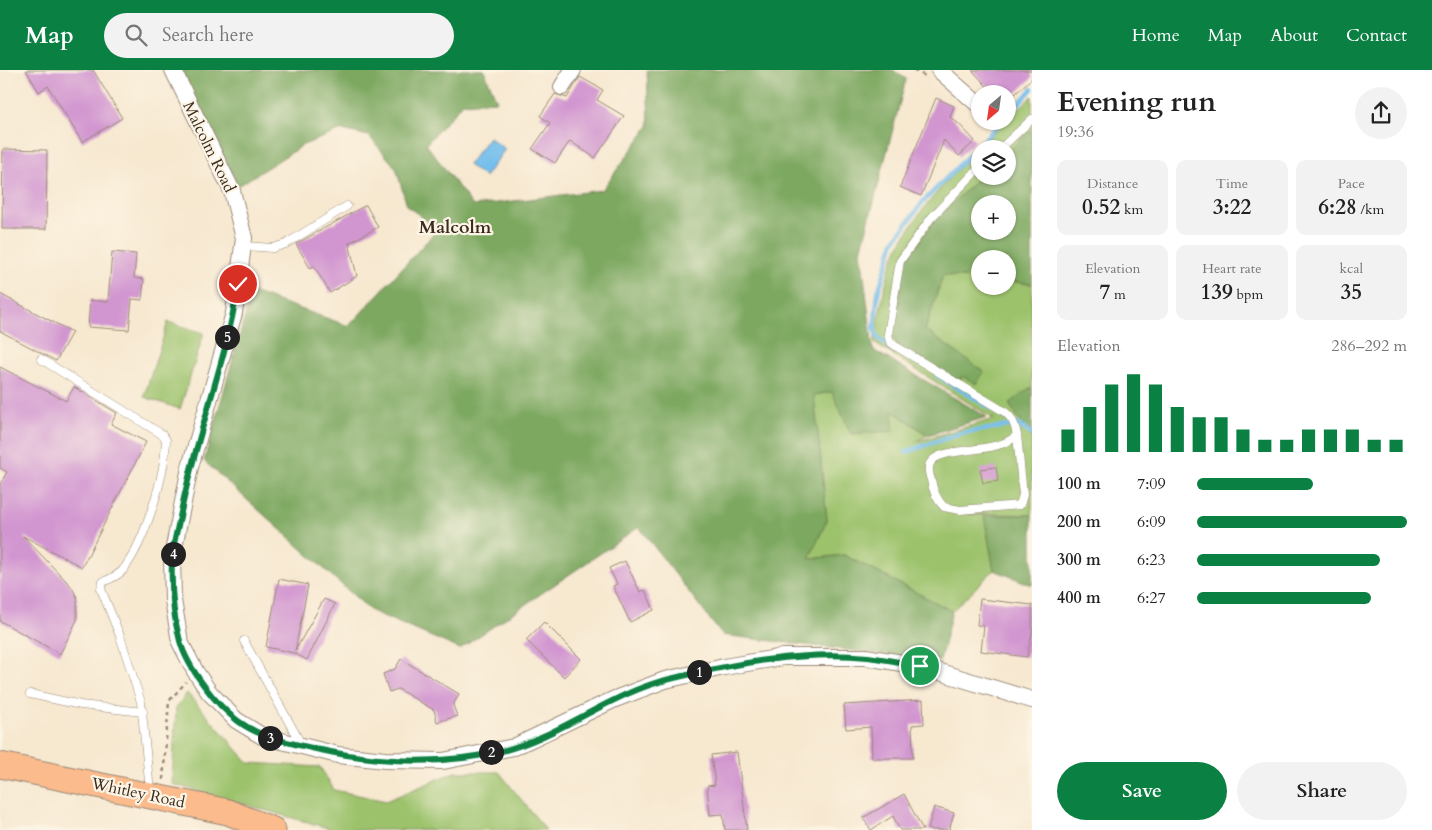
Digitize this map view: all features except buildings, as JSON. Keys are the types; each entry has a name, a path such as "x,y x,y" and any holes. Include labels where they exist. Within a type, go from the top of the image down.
{"main road":[{"name":"Whitley Road","path":"0,765 150,792 228,812 273,830"}],"street":[{"name":"Malcolm Road","path":"173,70 232,191 244,238 234,313 190,467 172,557 173,600 180,642 195,671 209,692 236,720 262,736 338,755 385,760 443,761 502,750 544,734 615,700 665,680 783,657 866,657 920,666 1032,700"},
{"path":"562,87 573,70"},
{"path":"939,70 971,98"}],"lane":[{"path":"1010,140 1032,119"},
{"path":"971,176 931,218 900,261 888,334 890,342 897,347 1010,416 1017,435 1023,495 1020,505 960,510 944,507 934,493 928,466 935,457 1004,444 1017,435"},
{"path":"242,246 264,248 286,244 347,206"},
{"path":"42,359 163,435 166,440 158,491 136,548 122,570 103,582 101,589 120,636 142,712 150,792"},
{"path":"244,641 302,746"},
{"path":"30,694 81,705 142,712"}],"path":[{"path":"150,792 162,792 169,701 195,671"}],"green space":[{"path":"181,70 484,70 497,101 463,103 426,144 473,206 602,190 649,126 647,70 893,70 906,79 861,251 873,350 987,417 928,435 893,411 893,431 851,434 832,392 814,395 827,520 809,559 844,555 952,611 940,661 722,635 639,527 460,649 371,611 204,461 252,292 349,326 438,229 407,206 396,168 369,136 342,130 303,145 238,186"},
{"path":"1032,96 1032,129 1016,144 1016,140 986,140 997,130 1016,130 1016,111"},
{"path":"1032,129 1032,284 1016,282 1016,250 971,250 971,278 943,275 925,330 984,372 976,384 962,376 959,381 897,344 892,334 905,262 935,220 972,185 1016,185 1016,144"},
{"path":"971,155 972,185 961,195 892,334 960,381 962,376 983,372 925,330 943,275 971,278 971,295 1016,295 1016,282 1032,284 1032,389 1030,388 1010,405 1032,438 1032,515 954,513 984,515 994,570 952,611 844,555 809,559 827,520 813,395 832,392 893,411 928,435 915,442 994,419 874,343 883,294 891,265 901,243 915,220"},
{"path":"168,322 204,333 180,409 144,397"},
{"path":"1030,388 1032,389 1032,438 1009,404"},
{"path":"984,515 1032,515 1032,585 994,570"},
{"path":"187,693 249,763 320,767 334,790 386,801 455,772 499,772 546,830 335,830 172,784 176,708"}],"water":[{"path":"489,137 505,149 485,177 468,165"}],"waterway":[{"path":"1016,106 1032,89"},
{"path":"893,349 878,338 874,329 878,293 894,241 922,203 993,130"},
{"path":"936,375 1009,419"},
{"path":"1015,423 1032,434"},
{"path":"906,452 961,433 1016,425"}],"district":[{"name":"Malcolm","path":"455,227"}],"route":[{"path":"238,284 234,313 190,467 172,557 173,600 180,642 195,671 209,692 236,720 262,736 338,755 385,760 443,761 514,747 615,700 665,680 724,667 783,657 866,657 920,666"}]}
